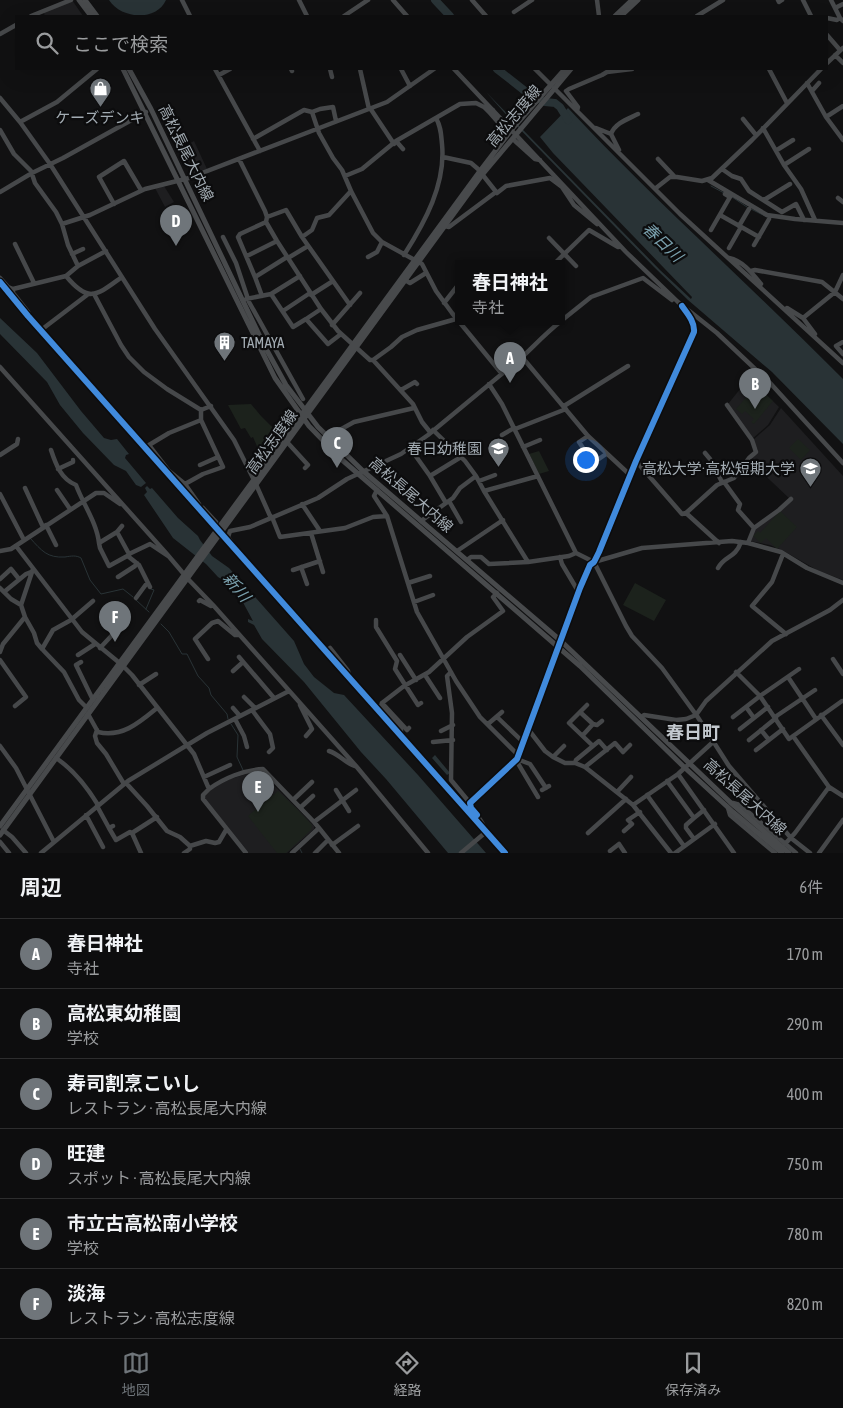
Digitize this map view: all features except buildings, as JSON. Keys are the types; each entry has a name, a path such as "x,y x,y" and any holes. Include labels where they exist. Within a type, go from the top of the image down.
{"main road":[{"path":"79,0 90,15"},
{"path":"85,0 96,15"},
{"path":"616,15 632,0"},
{"path":"623,15 638,0"},
{"name":"高松長尾大内線","path":"124,70 182,180"},
{"name":"高松長尾大内線","path":"129,70 182,180 286,385 326,437 561,641 641,717 686,765"},
{"name":"高松志度線","path":"1,830 187,576 221,533 255,482 481,173 564,70"},
{"name":"高松志度線","path":"552,87 570,70"},
{"name":"高松志度線","path":"355,345 405,280 416,261 445,226 481,173"},
{"name":"高松長尾大内線","path":"242,300 275,378 302,417 328,447 510,604 782,853"},
{"name":"高松志度線","path":"255,482 287,442 302,417"},
{"name":"高松志度線","path":"28,792 56,758 88,711 93,700 122,665"},
{"name":"高松長尾大内線","path":"729,804 789,853"}],"street":[{"path":"34,15 71,0"},
{"path":"299,0 306,15"},
{"path":"346,15 368,0"},
{"path":"393,0 406,15"},
{"path":"472,0 485,15"},
{"path":"514,12 532,0"},
{"path":"597,0 599,15"},
{"path":"699,15 723,0"},
{"path":"778,0 779,2 782,0"},
{"path":"803,0 810,15"},
{"path":"828,18 842,19 831,0"},
{"path":"184,1 190,15"},
{"path":"834,8 843,4"},
{"path":"0,34 15,26"},
{"path":"828,36 842,49 828,62"},
{"path":"835,55 843,63"},
{"path":"20,122 57,102 96,70"},
{"path":"216,70 260,151"},
{"path":"219,75 228,70"},
{"path":"330,70 332,76"},
{"path":"360,70 369,109 395,142 403,149"},
{"path":"401,70 410,86"},
{"path":"62,224 114,204 141,190 182,180 387,102 433,70"},
{"path":"455,70 491,111 540,160 624,250 680,304 717,334 771,384 843,462"},
{"path":"536,70 680,214 843,363"},
{"path":"577,111 578,107 566,91 607,72 624,70"},
{"path":"770,70 788,103"},
{"path":"656,188 674,176 702,181 712,178 820,70"},
{"path":"807,83 826,117 843,140"},
{"path":"812,91 819,84"},
{"path":"0,98 50,164 178,362 234,440 280,537 345,528 373,517 387,516"},
{"path":"345,176 362,169 395,142 460,104 476,103 491,111"},
{"path":"826,117 843,106"},
{"path":"253,139 300,111 308,110 312,112 333,107 336,121"},
{"path":"0,192 146,112"},
{"path":"312,112 333,158 345,176 351,192 373,233 382,242 422,264 444,303 455,318"},
{"path":"611,134 613,129 624,120 638,114"},
{"path":"404,255 431,206 443,166 441,130 436,118"},
{"path":"743,119 756,135"},
{"path":"594,127 611,134 621,154"},
{"path":"764,128 784,164 802,189 815,220"},
{"path":"0,130 14,154 32,173 35,183 56,212 78,266"},
{"path":"776,150 793,140"},
{"path":"784,164 809,149"},
{"path":"443,157 471,163 496,192"},
{"path":"239,159 277,241 332,325 370,360 373,360 413,404 432,431 461,457 476,476 528,562"},
{"path":"658,159 674,176"},
{"path":"114,204 99,177 124,161 141,190"},
{"path":"722,169 732,176 741,179 749,191 782,212 786,218"},
{"path":"445,226 449,227 506,186 548,178 563,186"},
{"path":"708,180 764,214 843,223"},
{"path":"764,200 790,184"},
{"path":"711,230 730,197 720,187"},
{"path":"302,237 312,230 317,218 329,215 351,192"},
{"path":"838,198 843,202"},
{"path":"782,212 803,199"},
{"path":"796,204 804,220"},
{"path":"460,205 468,213"},
{"path":"729,248 749,209"},
{"path":"262,296 238,237 240,234 286,210 308,246 350,305"},
{"path":"720,215 759,237"},
{"path":"754,245 769,219"},
{"path":"558,260 589,230 624,250"},
{"path":"223,237 236,262 242,300 303,399"},
{"path":"549,238 576,266"},
{"path":"247,256 277,241"},
{"path":"368,257 377,252 382,242"},
{"path":"15,244 34,283"},
{"path":"255,277 308,246"},
{"path":"72,254 83,249"},
{"path":"0,278 8,287 13,289 66,276 78,266 106,251"},
{"path":"728,258 740,262 752,272 766,291"},
{"path":"752,272 754,270 818,281 826,284 843,299"},
{"path":"405,280 410,283 426,273"},
{"path":"66,276 72,284 87,294 94,294 105,289 122,277"},
{"path":"242,300 271,294 300,276"},
{"path":"565,318 591,297 643,278 680,304 695,329 636,461 594,562"},
{"path":"803,318 835,292 842,279"},
{"path":"282,311 333,281"},
{"path":"0,282 28,316 199,506 504,853"},
{"path":"13,289 13,292 28,312 28,316"},
{"path":"444,303 455,289"},
{"path":"332,325 360,293"},
{"path":"45,327 87,294"},
{"path":"94,294 129,357 144,372 166,389 202,410"},
{"path":"271,294 293,327 321,309"},
{"path":"780,304 803,318 824,345 843,358"},
{"path":"306,319 328,344 342,334"},
{"path":"373,360 402,337 417,330 455,319"},
{"path":"461,325 502,374"},
{"path":"221,533 250,527 318,498 357,473 401,454 502,374 556,325"},
{"path":"843,340 836,346 843,354"},
{"path":"522,357 588,436 630,475"},
{"path":"502,435 514,428 565,407 628,366"},
{"path":"0,367 356,766 428,853"},
{"path":"401,390 415,382 416,384"},
{"path":"489,384 497,395 524,447 576,553 594,562 632,636 662,668 696,715 729,766 791,838 810,853"},
{"path":"686,514 723,482 734,478 756,452 752,440 727,405"},
{"path":"202,410 211,406"},
{"path":"326,437 354,422 414,408"},
{"path":"184,484 203,474 223,467 201,420 202,410"},
{"path":"201,420 169,433 149,445 169,471 184,484 199,506 216,522"},
{"path":"588,436 579,442 594,463"},
{"path":"0,455 17,444 18,439"},
{"path":"524,447 540,440"},
{"path":"287,442 308,465 305,468"},
{"path":"410,448 461,522"},
{"path":"51,450 58,469 66,480 76,485 98,534 100,548 109,566 150,544 169,557"},
{"path":"705,453 723,482 740,504 738,510 754,528"},
{"path":"586,468 606,454"},
{"path":"200,465 218,456"},
{"path":"430,476 461,457"},
{"path":"58,469 73,462 73,460"},
{"path":"636,461 682,514 686,514 719,543"},
{"path":"479,481 495,474"},
{"path":"421,521 447,502 460,488 476,476"},
{"path":"484,491 538,476"},
{"path":"25,488 56,545"},
{"path":"57,490 70,509"},
{"path":"377,490 374,496 387,516 417,612 451,672 480,717 517,758 538,797"},
{"path":"0,551 16,546 82,501 100,492 124,506"},
{"path":"0,494 24,540"},
{"path":"748,543 754,528 791,499"},
{"path":"302,504 320,532"},
{"path":"456,551 503,520"},
{"path":"99,543 117,532 122,526"},
{"path":"117,532 129,554 140,565 149,585 136,598"},
{"path":"311,533 323,572"},
{"path":"718,568 721,562 733,556 741,542"},
{"path":"470,803 517,758 578,592 590,565 594,562 642,548 741,542 769,548 807,568 843,583"},
{"path":"16,546 82,632 122,665 158,708 194,754 209,789"},
{"path":"467,560 471,557 481,557 489,564 528,562 569,556 576,553"},
{"path":"783,554 772,582 752,606 786,634"},
{"path":"560,557 578,592"},
{"path":"293,570 320,561"},
{"path":"118,577 137,563"},
{"path":"301,567 307,584"},
{"path":"0,579 10,569 19,579"},
{"path":"33,570 2,590 21,605 37,643 60,666 79,700 88,711 97,730 101,733 120,732 134,726 158,708"},
{"path":"21,605 33,570"},
{"path":"408,583 430,576"},
{"path":"497,593 493,597 503,611"},
{"path":"414,602 433,595"},
{"path":"641,717 644,715 681,720 696,715 706,701 772,641 830,610 843,600"},
{"path":"42,648 53,630 71,619 93,601"},
{"path":"199,601 210,606 213,605"},
{"path":"382,703 404,686 425,675 467,637 510,604"},
{"path":"0,652 3,644 25,617"},
{"path":"376,620 376,627 396,661 394,669 418,705 421,703"},
{"path":"208,659 195,639 212,623 218,621 234,635 239,635"},
{"path":"100,648 115,632"},
{"path":"78,655 95,644"},
{"path":"330,648 348,671 349,677"},
{"path":"400,655 416,680"},
{"path":"239,657 274,698"},
{"path":"833,659 843,674"},
{"path":"0,660 26,696 15,706"},
{"path":"82,662 76,666 93,700"},
{"path":"233,670 243,662"},
{"path":"733,717 799,669"},
{"path":"451,672 447,676 453,725 451,780 485,825 485,832 461,853"},
{"path":"736,672 760,696 789,739 843,701"},
{"path":"139,685 156,674"},
{"path":"425,675 436,688 440,698"},
{"path":"788,677 816,719"},
{"path":"749,740 775,718 815,690"},
{"path":"45,852 54,842 125,783 187,745 289,691"},
{"path":"244,697 270,734 273,748 269,752"},
{"path":"382,703 382,709 402,732 400,735"},
{"path":"382,703 407,730 409,728"},
{"path":"300,704 300,708 312,728 306,736"},
{"path":"587,705 569,723 593,746"},
{"path":"746,707 754,718"},
{"path":"740,729 768,707"},
{"path":"233,708 240,716"},
{"path":"488,724 502,712"},
{"path":"580,712 593,724 597,725 602,721"},
{"path":"822,715 843,745"},
{"path":"497,717 523,742"},
{"path":"235,720 244,736 247,747"},
{"path":"583,735 593,724"},
{"path":"442,731 453,725"},
{"path":"528,729 545,751 553,757 565,763 575,763 585,767 633,804 671,853"},
{"path":"756,750 783,729"},
{"path":"97,730 95,736 97,744 125,783 157,817 167,831 180,837 190,846"},
{"path":"761,730 769,740"},
{"path":"793,736 829,787 843,796"},
{"path":"433,742 453,740"},
{"path":"575,763 576,760 599,741 606,750"},
{"path":"633,804 678,774 713,742"},
{"path":"585,767 615,743 623,752 630,745"},
{"path":"0,746 10,758 54,842"},
{"path":"553,757 564,746"},
{"path":"329,751 336,753 351,765 356,766"},
{"path":"56,758 84,785 111,827 116,840 130,832 132,833 157,817"},
{"path":"517,758 530,764 546,788"},
{"path":"204,777 230,765"},
{"path":"246,853 226,830 203,799 202,794 220,781 249,771 263,769 301,807 337,852"},
{"path":"529,775 535,771"},
{"path":"678,774 734,853"},
{"path":"617,792 631,777"},
{"path":"667,781 694,818"},
{"path":"293,800 312,782"},
{"path":"785,844 829,787"},
{"path":"336,790 350,811"},
{"path":"314,822 356,790"},
{"path":"647,795 684,846"},
{"path":"301,807 313,796"},
{"path":"588,833 626,799"},
{"path":"775,853 730,815 729,804 740,805 796,853"},
{"path":"694,839 686,825 704,810"},
{"path":"624,831 632,824 628,820 640,812"},
{"path":"86,815 103,847"},
{"path":"818,853 843,820"},
{"path":"675,853 715,824"},
{"path":"332,844 358,826"},
{"path":"292,853 319,828"},
{"path":"1,830 12,837 26,853"},
{"path":"184,853 190,849 190,846 206,841 219,842 226,830"},
{"path":"132,833 141,853"},
{"path":"315,853 328,840"},
{"path":"0,842 9,853"},
{"path":"610,851 619,844 625,853"}],"shaded area":[{"path":"72,0 82,15 45,15 43,11"},
{"path":"194,141 207,169 192,174 180,149"},
{"path":"164,186 174,202 165,207 155,188"},
{"path":"749,378 779,407 768,425 752,439 728,404"},
{"path":"756,386 773,401 754,424 751,422 754,419 745,411 742,414 736,409"},
{"path":"251,404 280,435 270,449 259,451 253,437 251,438 245,428 241,429 228,405"},
{"name":"高松大学·高松短期大学","path":"781,408 843,476 843,580 817,570 782,550 770,545 750,541 755,529 791,500 749,460 758,450 753,440 770,425"},
{"path":"798,439 810,450 801,460 789,448"},
{"path":"539,451 549,471 539,474 529,454"},
{"path":"780,511 797,527 777,549 766,538 761,543 753,536 758,531 760,533"},
{"path":"635,583 666,600 654,621 623,605"},
{"path":"257,772 262,773 314,826 314,829 287,853 249,853 205,798 205,795 220,782"},
{"path":"278,791 312,825 311,830 286,853 277,853 248,816"}],"water":[{"path":"109,0 166,0 155,12 147,15 138,15 122,11"},
{"path":"486,92 660,270 691,299 692,297 553,153 540,137 568,108 635,177 809,345 843,379 843,444 772,372 688,300 654,267"},
{"path":"0,318 37,353 104,438 117,439 129,454 125,458 146,483 141,487 136,485 126,471 114,465 83,433 60,405 47,382 0,334"},
{"name":"新川","path":"147,486 150,489 152,488 178,518 198,536 212,556 229,568 294,641 304,664 314,677 334,693 344,695 418,775 486,853 448,853 304,682 262,639 254,625 248,622 248,619 253,621 239,595 206,564 173,538 144,495 147,492 145,488"},
{"path":"435,755 450,773 447,775 432,758"}],"waterway":[{"name":"春日川","path":"435,0 449,15"},
{"name":"春日川","path":"498,70 530,95 545,102 555,103 560,107 568,120"},
{"path":"711,186 724,193"},
{"path":"732,197 747,207"},
{"path":"751,209 767,217"},
{"path":"30,538 49,555 81,558 90,580 101,594 123,589 133,597"},
{"path":"146,609 154,590 151,589"},
{"path":"136,600 149,612"},
{"path":"161,624 169,632 182,654 187,654 198,676 209,688 211,695 227,714 228,719"},
{"path":"231,724 238,735 237,757 243,770"},
{"path":"260,771 274,783"},
{"path":"300,849 302,853"}],"cycle path":[{"path":"0,282 28,316 505,853"},
{"path":"477,815 471,808 470,803 517,759 580,588 590,565 594,562 599,552 636,461 694,332 692,321 682,306"}],"place":[{"name":"ケーズデンキ","path":"100,108"},
{"name":"旺建","path":"176,246"},
{"name":"TAMAYA","path":"225,362"},
{"name":"春日神社","path":"510,383"},
{"name":"高松東幼稚園","path":"755,409"},
{"name":"寿司割烹こいし","path":"337,468"},
{"name":"春日幼稚園","path":"498,468"},
{"name":"高松大学·高松短期大学","path":"811,488"},
{"name":"淡海","path":"115,642"},
{"name":"市立古高松南小学校","path":"258,812"}],"district":[{"name":"春日町","path":"693,733"}]}
